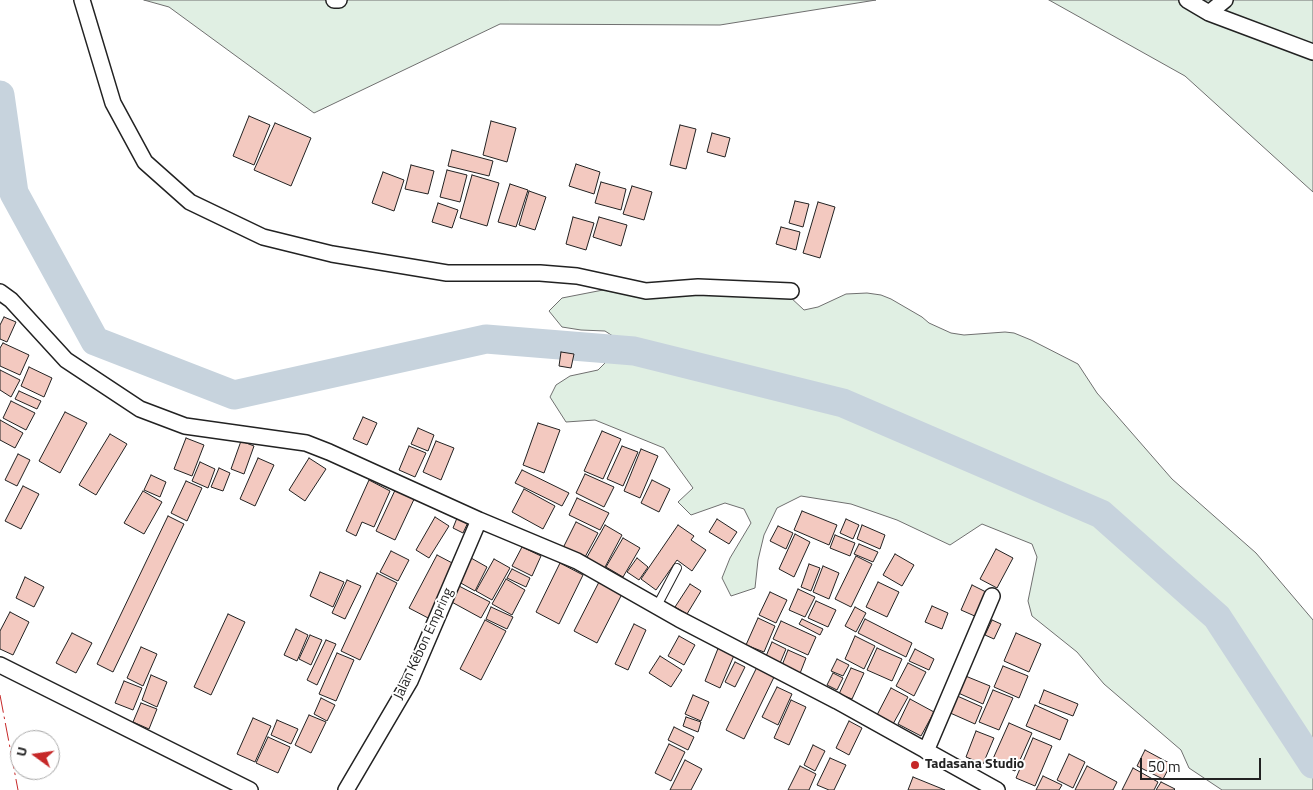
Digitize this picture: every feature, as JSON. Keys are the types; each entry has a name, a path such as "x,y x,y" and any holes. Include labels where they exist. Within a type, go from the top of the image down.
{"street":[{"path":"82,0 113,103 145,162 190,202 263,237 332,254 447,273 540,273 577,276 646,291 698,287 791,291"},
{"path":"334,0 340,0"},
{"path":"1187,0 1209,13 1313,52"},
{"path":"1209,13 1225,0"},
{"path":"0,292 11,300 66,360 140,409 185,426 306,443 577,562 998,790"},
{"name":"Jalan Kebon Empring","path":"346,790 410,681 479,520"},
{"path":"926,751 992,596"},
{"path":"0,665 250,790"}],"lane":[{"path":"657,606 677,568"}],"green space":[{"path":"144,0 876,0 720,25 500,24 314,113 169,7"},
{"path":"1049,0 1313,0 1313,192 1185,76"},
{"path":"603,290 645,295 698,292 789,296 804,310 818,307 846,294 867,293 881,295 922,317 929,323 951,333 964,335 1014,333 1078,364 1097,393 1172,479 1256,553 1313,620 1313,790 1222,790 1189,768 1181,750 1104,684 1077,652 1032,616 1028,601 1037,557 1032,544 982,524 950,545 897,520 851,504 801,496 777,508 764,535 758,560 755,588 731,596 722,578 730,558 751,523 744,509 725,503 691,515 678,502 693,488 664,448 595,420 566,422 550,397 556,385 570,376 598,370 611,357 619,340 605,331 562,327 549,311 562,298"}],"building":[{"path":"249,116 270,125 254,165 233,156"},
{"path":"491,121 516,128 507,162 483,155"},
{"path":"275,123 311,138 291,186 254,170"},
{"path":"680,125 696,129 686,169 670,165"},
{"path":"712,133 730,138 725,157 707,152"},
{"path":"452,150 493,161 489,176 448,166"},
{"path":"576,164 600,172 594,194 569,186"},
{"path":"411,165 434,171 428,194 405,189"},
{"path":"447,170 467,175 460,202 440,197"},
{"path":"383,172 404,180 394,211 372,203"},
{"path":"472,175 499,183 487,226 460,218"},
{"path":"601,182 626,189 621,210 595,203"},
{"path":"510,184 528,190 516,227 498,222"},
{"path":"632,186 652,192 644,220 623,214"},
{"path":"529,191 546,197 535,230 519,225"},
{"path":"795,201 809,204 803,227 789,223"},
{"path":"818,202 835,207 820,258 803,253"},
{"path":"438,203 458,210 452,228 432,222"},
{"path":"573,217 594,223 586,250 566,244"},
{"path":"599,217 627,225 621,246 593,237"},
{"path":"781,227 800,232 796,250 776,244"},
{"path":"4,317 16,322 7,342 0,339 0,325"},
{"path":"3,343 29,355 20,375 0,366 0,348"},
{"path":"561,352 574,354 571,368 559,366"},
{"path":"29,367 52,378 44,397 21,386"},
{"path":"0,370 20,380 11,397 0,390"},
{"path":"19,391 41,401 37,409 15,399"},
{"path":"11,401 35,413 26,430 3,418"},
{"path":"65,412 87,423 60,473 39,461"},
{"path":"363,417 377,423 367,445 353,439"},
{"path":"0,420 23,433 15,448 0,440"},
{"path":"538,423 560,430 544,473 523,465"},
{"path":"418,428 434,435 428,451 411,444"},
{"path":"602,431 621,439 603,479 584,471"},
{"path":"110,434 127,444 96,495 79,485"},
{"path":"186,438 204,445 192,476 174,469"},
{"path":"241,441 254,446 244,474 231,469"},
{"path":"436,441 454,448 441,480 423,472"},
{"path":"409,446 426,453 415,477 399,470"},
{"path":"622,446 638,452 623,486 607,479"},
{"path":"641,449 658,456 640,498 624,491"},
{"path":"18,454 30,460 17,486 5,480"},
{"path":"258,458 274,465 255,506 240,499"},
{"path":"309,458 326,469 305,501 289,490"},
{"path":"200,462 215,469 208,488 192,481"},
{"path":"219,468 230,473 223,491 211,487"},
{"path":"522,470 569,493 562,506 515,483"},
{"path":"585,474 614,487 604,507 576,493"},
{"path":"151,475 166,482 160,497 144,490"},
{"path":"369,480 390,491 374,527 362,522 356,536 346,531"},
{"path":"652,480 670,489 659,512 641,503"},
{"path":"186,481 202,488 187,521 171,513"},
{"path":"23,486 39,494 21,529 5,521"},
{"path":"397,486 416,495 395,540 376,531"},
{"path":"524,489 555,506 543,529 512,512"},
{"path":"143,491 162,502 144,534 124,523"},
{"path":"577,498 609,513 600,530 569,515"},
{"path":"802,511 837,525 829,545 794,530"},
{"path":"459,513 470,518 463,533 453,528"},
{"path":"168,516 184,524 113,672 97,664"},
{"path":"435,517 449,526 429,558 416,550"},
{"path":"717,519 737,532 729,544 709,532"},
{"path":"846,519 859,525 853,539 840,533"},
{"path":"576,522 598,533 584,559 563,548"},
{"path":"605,525 622,535 604,569 586,559"},
{"path":"678,525 694,536 691,540 706,550 692,571 677,560 656,590 641,579"},
{"path":"862,525 885,535 880,549 857,539"},
{"path":"778,526 793,533 786,549 770,541"},
{"path":"795,534 810,542 794,577 779,569"},
{"path":"835,535 855,543 850,556 830,548"},
{"path":"623,538 640,548 623,577 606,567"},
{"path":"859,544 878,552 873,562 854,554"},
{"path":"522,547 541,556 532,576 512,566"},
{"path":"996,549 1013,558 997,588 980,579"},
{"path":"391,551 409,560 398,581 380,572"},
{"path":"895,554 914,565 902,586 883,575"},
{"path":"437,555 458,566 430,619 409,608"},
{"path":"856,556 872,564 851,607 835,599"},
{"path":"471,558 487,567 475,591 459,582"},
{"path":"637,558 648,567 639,580 627,572"},
{"path":"494,559 510,568 492,600 476,591"},
{"path":"560,563 583,575 559,624 536,612"},
{"path":"809,564 820,568 811,591 801,587"},
{"path":"823,566 839,573 829,599 813,592"},
{"path":"512,569 530,578 526,587 507,578"},
{"path":"320,572 344,582 333,607 310,596"},
{"path":"377,573 397,583 360,660 341,651"},
{"path":"25,577 44,587 34,607 16,598"},
{"path":"506,579 525,590 512,615 492,604"},
{"path":"347,580 361,586 345,619 332,613"},
{"path":"599,582 622,594 597,643 574,631"},
{"path":"878,582 899,592 887,617 866,607"},
{"path":"690,584 701,591 687,614 675,607"},
{"path":"457,585 490,602 481,618 448,600"},
{"path":"972,585 988,593 977,617 961,610"},
{"path":"798,589 815,597 805,617 789,610"},
{"path":"770,592 787,600 776,623 759,615"},
{"path":"816,601 836,610 828,627 808,618"},
{"path":"932,606 948,613 942,629 925,622"},
{"path":"491,607 513,617 507,629 486,619"},
{"path":"855,607 866,613 856,632 845,626"},
{"path":"10,612 29,622 13,655 0,649 0,631"},
{"path":"228,614 245,622 211,695 194,687"},
{"path":"758,618 775,626 764,652 746,645"},
{"path":"802,619 823,629 820,635 799,624"},
{"path":"865,619 912,643 906,657 858,633"},
{"path":"485,620 506,631 481,680 460,669"},
{"path":"992,620 1001,624 994,639 985,635"},
{"path":"781,621 816,637 808,655 773,639"},
{"path":"634,624 646,630 628,670 615,664"},
{"path":"296,629 308,635 297,661 284,655"},
{"path":"72,633 92,643 76,673 56,663"},
{"path":"1016,633 1041,644 1029,672 1004,661"},
{"path":"310,635 322,640 311,665 299,659"},
{"path":"679,636 695,645 684,665 668,656"},
{"path":"855,636 875,646 864,669 845,659"},
{"path":"326,640 336,644 317,685 307,680"},
{"path":"772,642 786,649 778,668 764,661"},
{"path":"719,646 735,653 720,688 705,681"},
{"path":"141,647 157,654 143,686 127,678"},
{"path":"877,648 902,659 892,681 867,670"},
{"path":"915,649 934,659 929,670 909,661"},
{"path":"788,650 806,658 799,676 781,668"},
{"path":"337,653 354,660 336,701 319,694"},
{"path":"660,656 682,670 671,687 649,673"},
{"path":"837,659 849,665 843,676 831,671"},
{"path":"735,662 745,667 735,687 725,682"},
{"path":"908,663 926,672 914,696 896,686"},
{"path":"1003,666 1028,676 1019,698 994,687"},
{"path":"757,667 775,675 744,739 726,730"},
{"path":"851,668 864,673 852,699 839,694"},
{"path":"833,673 843,678 837,690 827,685"},
{"path":"151,675 167,682 157,707 142,700"},
{"path":"963,675 990,686 983,704 956,692"},
{"path":"124,681 142,688 133,710 115,703"},
{"path":"777,687 792,694 778,725 762,717"},
{"path":"891,688 908,697 893,724 877,715"},
{"path":"993,690 1013,698 999,730 979,722"},
{"path":"1044,690 1078,704 1073,716 1039,703"},
{"path":"693,695 709,702 701,721 685,714"},
{"path":"955,695 982,707 975,724 948,712"},
{"path":"321,698 335,705 327,721 314,714"},
{"path":"910,699 934,712 921,736 898,724"},
{"path":"791,700 806,707 789,745 774,738"},
{"path":"141,703 157,709 149,729 133,722"},
{"path":"1035,705 1068,720 1060,740 1026,726"},
{"path":"309,715 326,722 311,753 295,745"},
{"path":"686,717 701,722 698,732 683,726"},
{"path":"253,718 271,726 255,762 237,754"},
{"path":"277,720 298,729 291,744 271,735"},
{"path":"849,721 862,728 849,755 836,748"},
{"path":"1009,723 1032,733 1015,771 992,761"},
{"path":"674,727 694,737 688,750 668,740"},
{"path":"976,731 994,738 983,764 966,757"},
{"path":"268,737 290,747 278,773 256,763"},
{"path":"1033,738 1052,746 1035,786 1016,778"},
{"path":"669,744 685,752 671,781 655,773"},
{"path":"813,745 825,751 815,771 804,765"},
{"path":"1145,750 1171,764 1163,779 1137,766"},
{"path":"1069,754 1085,762 1073,788 1057,780"},
{"path":"830,758 846,765 834,790 817,785"},
{"path":"685,760 702,769 691,790 670,790"},
{"path":"800,766 816,774 809,790 788,790"},
{"path":"1087,766 1117,782 1113,790 1075,790"},
{"path":"1133,768 1158,782 1154,790 1122,790"},
{"path":"1043,776 1062,785 1059,790 1036,790"},
{"path":"913,777 945,790 908,790"},
{"path":"1161,782 1175,789 1156,790"}],"waterway":[{"path":"0,95 14,193 95,341 234,395 486,339 634,351 843,403 1101,514 1217,617 1313,764"}],"power":[{"path":"0,695 18,790"}],"place":[{"name":"Tadasana Studio","path":"915,765"}]}
